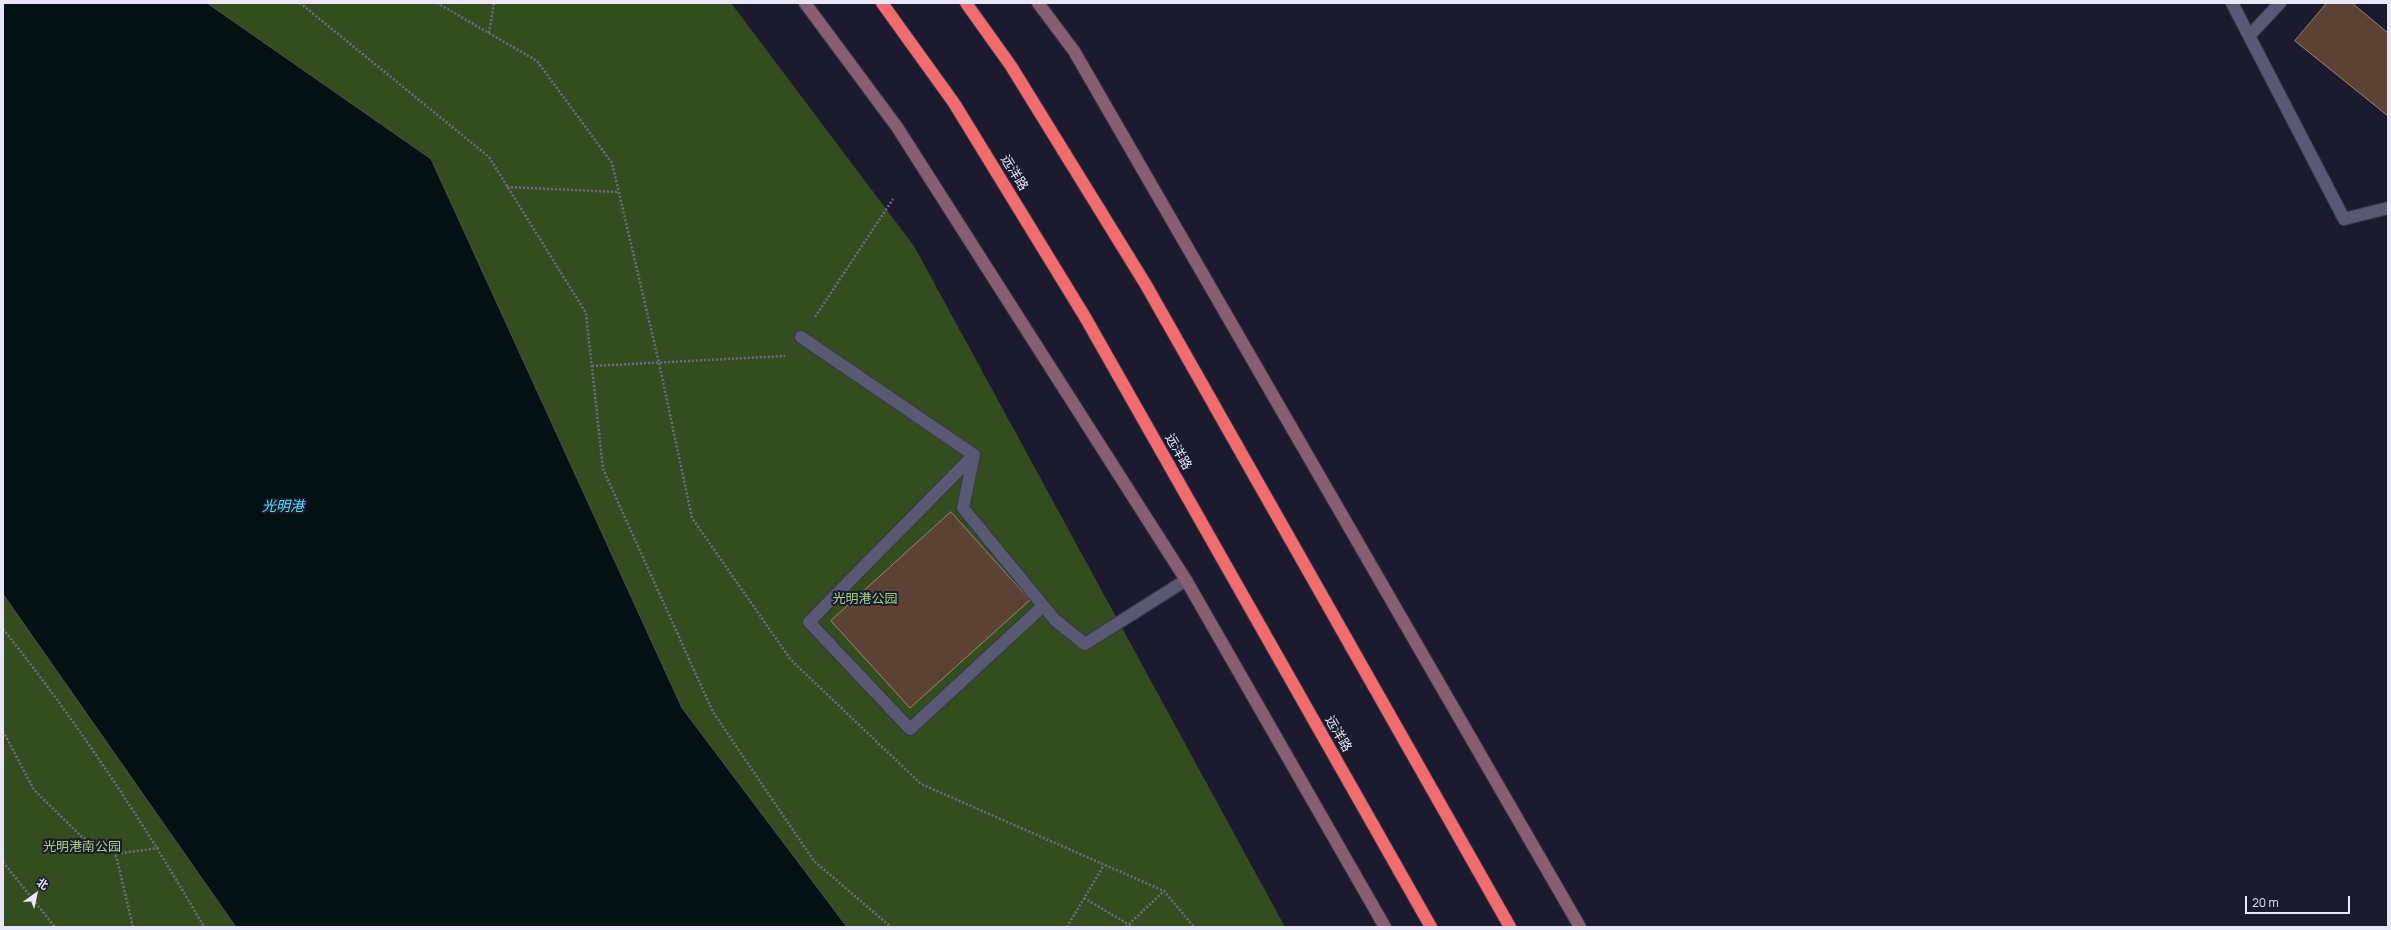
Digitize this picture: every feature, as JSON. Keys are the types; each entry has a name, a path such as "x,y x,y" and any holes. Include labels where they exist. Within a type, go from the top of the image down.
{"highway":[{"name":"远洋路","path":"882,3 954,103 1086,317 1431,927"},
{"path":"966,3 1011,66 1146,285 1510,927"}],"main road":[{"path":"805,3 897,127 1186,580 1385,927"},
{"path":"1038,3 1074,51 1580,927"}],"street":[{"path":"2232,3 2344,218 2388,208"},
{"path":"2249,36 2280,3"},
{"path":"801,337 974,455"},
{"path":"974,455 809,622 910,729 1043,606"},
{"path":"974,455 963,508 1054,620 1085,644 1186,580"}],"path":[{"path":"300,3 489,157 586,313 603,469 713,712 814,861 892,927"},
{"path":"437,3 537,61 612,162 659,363 692,518 791,660 921,784 1164,891 1194,927"},
{"path":"489,33 494,3"},
{"path":"507,188 618,192"},
{"path":"592,366 788,356 893,199"},
{"path":"3,629 43,680 158,848 204,927"},
{"path":"3,731 34,790 83,838 121,853 158,848"},
{"path":"114,850 133,927"},
{"path":"3,862 55,927"},
{"path":"1067,927 1104,865"},
{"path":"1126,927 1164,891"},
{"path":"1084,898 1133,927"}],"green space":[{"name":"光明港公园","path":"207,3 731,3 914,246 1285,927 847,927 682,708 431,159"},
{"name":"光明港南公园","path":"3,594 235,926 236,927 3,927"}],"water":[{"name":"光明港","path":"3,3 207,3 431,159 682,708 847,927 236,927 3,594"}],"building":[{"path":"2327,3 2352,3 2388,33 2388,116 2295,41"},
{"path":"951,512 1030,600 910,708 831,621"}]}
